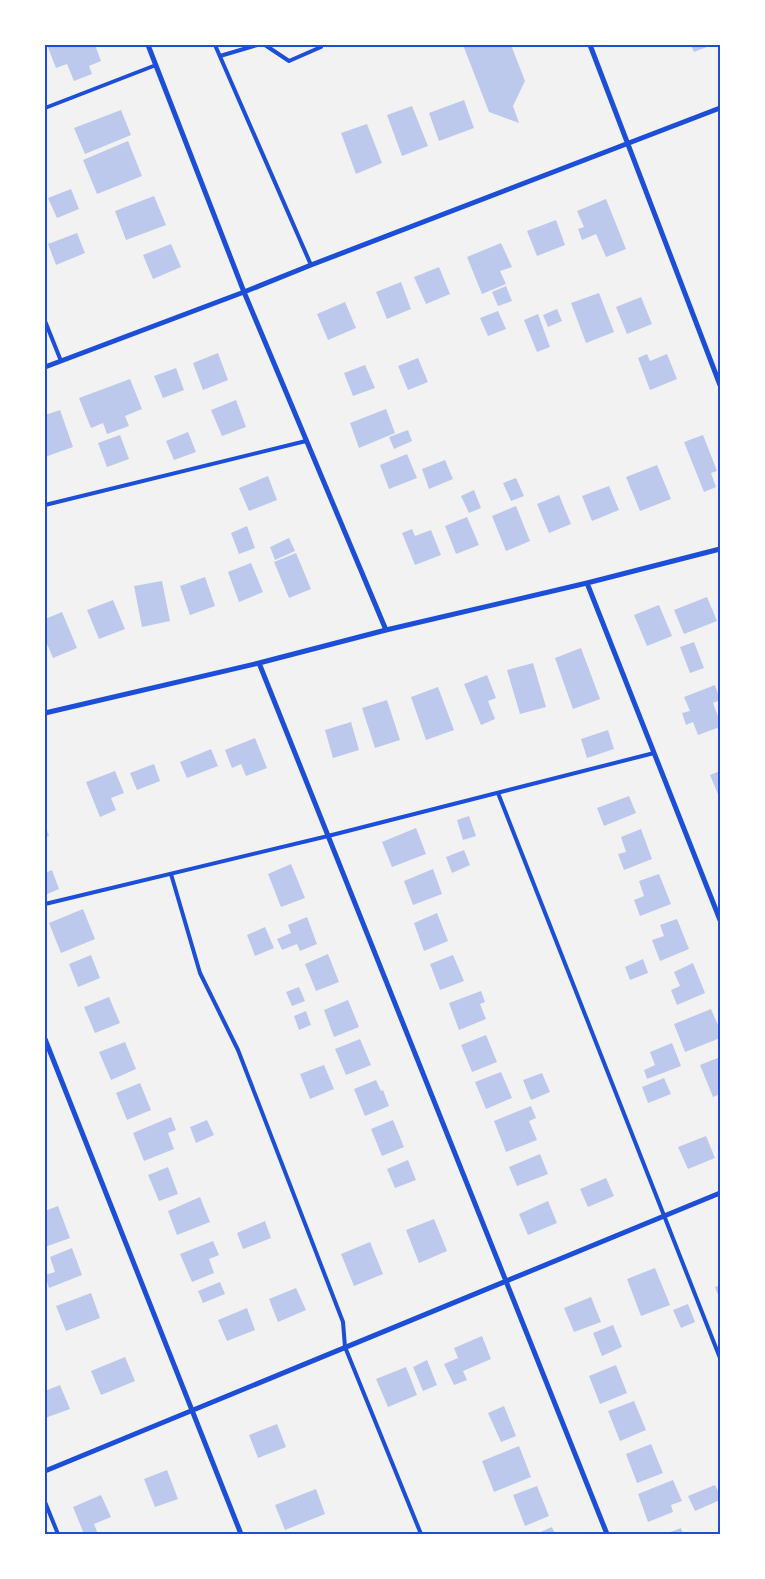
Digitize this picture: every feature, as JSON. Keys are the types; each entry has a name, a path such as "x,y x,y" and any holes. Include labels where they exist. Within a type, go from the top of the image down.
{"street":[{"path":"148,45 244,292 386,630"},
{"path":"590,45 720,385"},
{"path":"45,367 720,108"},
{"path":"45,713 259,664 386,630 587,583 720,549"},
{"path":"587,583 720,920"},
{"path":"259,664 607,1534"},
{"path":"45,1039 241,1534"},
{"path":"45,1471 720,1193"}],"lane":[{"path":"215,45 311,265"},
{"path":"220,56 257,45"},
{"path":"265,45 289,61 322,47"},
{"path":"45,108 156,65"},
{"path":"45,321 61,361"},
{"path":"45,506 306,441"},
{"path":"45,904 328,836 654,753"},
{"path":"498,793 720,1358"},
{"path":"171,874 200,974 238,1050 343,1322 345,1347 421,1534"},
{"path":"45,1502 58,1534"}],"building":[{"path":"47,45 95,45 101,61 89,66 92,74 74,81 67,64 56,68"},
{"path":"463,45 511,45 525,81 513,106 519,123 489,112"},
{"path":"691,45 712,45 694,52"},
{"path":"464,100 474,128 439,141 429,113"},
{"path":"412,106 428,146 402,156 387,115"},
{"path":"121,110 131,135 85,154 74,128"},
{"path":"367,124 382,163 356,174 341,133"},
{"path":"128,141 142,176 97,194 83,160"},
{"path":"71,189 79,209 57,218 48,198"},
{"path":"154,196 166,225 126,240 115,211"},
{"path":"606,199 626,249 606,257 596,234 582,240 578,229 584,227 577,211"},
{"path":"556,220 565,245 537,256 527,231"},
{"path":"77,233 85,253 56,265 48,244"},
{"path":"501,243 512,267 500,271 506,284 482,294 467,257"},
{"path":"171,244 181,267 153,279 143,255"},
{"path":"439,267 450,294 426,304 414,277"},
{"path":"401,282 411,309 387,319 376,292"},
{"path":"506,286 512,301 498,306 492,292"},
{"path":"599,293 614,332 586,343 571,303"},
{"path":"641,297 652,324 627,334 616,307"},
{"path":"345,302 356,328 328,340 317,314"},
{"path":"557,309 562,321 548,327 543,315"},
{"path":"498,311 506,329 488,336 480,318"},
{"path":"538,314 550,347 537,352 524,320"},
{"path":"218,353 228,380 203,390 193,363"},
{"path":"647,354 650,361 667,354 677,379 650,390 638,358"},
{"path":"418,358 428,382 408,390 398,366"},
{"path":"365,365 375,388 353,396 344,373"},
{"path":"176,368 184,390 163,398 154,376"},
{"path":"130,379 142,409 125,416 129,426 107,434 103,423 91,428 79,398"},
{"path":"236,400 246,427 222,436 211,410"},
{"path":"386,409 395,433 359,448 350,423"},
{"path":"60,410 73,447 45,457 45,415"},
{"path":"408,430 412,441 394,449 389,437"},
{"path":"188,432 196,452 174,460 166,441"},
{"path":"120,435 129,459 107,467 98,443"},
{"path":"703,435 717,471 711,473 716,487 704,492 684,442"},
{"path":"407,454 417,478 389,489 380,465"},
{"path":"445,460 453,479 429,489 422,469"},
{"path":"657,465 671,499 640,511 626,477"},
{"path":"268,476 277,500 249,511 239,488"},
{"path":"516,478 524,496 511,501 503,483"},
{"path":"609,486 619,510 592,521 582,496"},
{"path":"474,490 481,508 469,513 461,496"},
{"path":"559,495 571,524 549,533 537,504"},
{"path":"516,506 530,541 506,551 492,516"},
{"path":"467,517 479,545 456,554 445,526"},
{"path":"247,526 255,548 239,554 231,533"},
{"path":"412,529 415,536 431,530 441,555 415,565 402,533"},
{"path":"289,538 295,551 275,560 270,547"},
{"path":"296,553 311,589 289,598 274,562"},
{"path":"251,563 263,592 239,602 228,572"},
{"path":"205,577 215,606 190,615 180,586"},
{"path":"162,581 170,621 142,627 134,586"},
{"path":"707,597 717,621 684,634 674,610"},
{"path":"113,600 125,629 99,639 87,610"},
{"path":"659,605 672,636 647,646 634,615"},
{"path":"62,612 77,648 53,658 45,639 45,619"},
{"path":"694,642 704,668 690,673 680,647"},
{"path":"581,648 600,699 573,709 555,658"},
{"path":"533,663 546,707 520,714 507,670"},
{"path":"487,675 496,698 488,701 495,719 481,725 464,684"},
{"path":"715,685 720,700 713,703 720,727 698,735 693,722 686,725 682,713 690,711 684,697"},
{"path":"438,687 454,730 426,740 411,697"},
{"path":"387,700 400,740 375,748 362,708"},
{"path":"351,722 359,750 333,758 325,730"},
{"path":"608,730 614,749 587,758 581,739"},
{"path":"255,738 267,768 246,776 241,764 232,768 225,750"},
{"path":"211,749 218,766 187,778 180,762"},
{"path":"154,764 160,781 137,790 130,773"},
{"path":"115,771 124,793 111,798 116,810 100,817 86,782"},
{"path":"720,771 720,799 710,775"},
{"path":"629,796 636,813 604,826 597,808"},
{"path":"469,816 476,836 463,840 457,820"},
{"path":"45,825 49,836 45,837"},
{"path":"416,828 426,854 392,867 382,842"},
{"path":"641,829 652,859 624,870 618,854 626,852 621,837"},
{"path":"464,850 470,865 452,873 446,857"},
{"path":"291,864 305,898 281,907 268,874"},
{"path":"433,869 442,894 413,905 404,881"},
{"path":"52,870 59,889 45,895 45,873"},
{"path":"659,874 671,904 640,916 634,900 644,896 639,881"},
{"path":"83,909 95,939 61,953 49,923"},
{"path":"437,913 448,941 424,951 414,923"},
{"path":"307,917 317,944 300,951 297,944 282,950 277,939 291,933 288,925"},
{"path":"677,919 689,949 660,961 652,940 664,936 660,925"},
{"path":"265,927 274,948 255,956 247,935"},
{"path":"328,954 339,982 316,991 305,964"},
{"path":"91,955 100,978 78,987 69,964"},
{"path":"453,955 464,981 440,990 430,964"},
{"path":"643,959 648,973 630,980 625,967"},
{"path":"693,963 705,993 677,1005 671,990 680,986 674,972"},
{"path":"299,987 305,1001 292,1006 286,992"},
{"path":"481,991 485,1002 480,1004 486,1019 459,1030 449,1003"},
{"path":"109,997 120,1023 95,1033 84,1007"},
{"path":"348,1000 359,1027 334,1037 324,1010"},
{"path":"711,1009 720,1030 720,1038 685,1052 674,1024"},
{"path":"306,1011 311,1025 299,1030 294,1016"},
{"path":"486,1035 497,1062 472,1072 461,1045"},
{"path":"360,1039 371,1065 346,1075 335,1049"},
{"path":"125,1042 136,1069 111,1080 99,1052"},
{"path":"672,1043 681,1066 647,1079 644,1070 655,1065 650,1052"},
{"path":"720,1057 720,1094 713,1097 700,1065"},
{"path":"324,1065 334,1089 310,1099 300,1074"},
{"path":"501,1072 512,1098 486,1109 475,1082"},
{"path":"542,1073 550,1092 531,1100 523,1080"},
{"path":"664,1078 671,1094 648,1103 642,1087"},
{"path":"376,1080 381,1091 383,1090 389,1106 365,1116 354,1089"},
{"path":"140,1083 151,1110 127,1120 116,1093"},
{"path":"531,1106 536,1118 529,1121 537,1140 506,1152 494,1121"},
{"path":"171,1117 176,1130 168,1133 174,1149 144,1161 133,1133"},
{"path":"207,1120 214,1135 196,1143 190,1127"},
{"path":"393,1120 404,1147 382,1156 371,1129"},
{"path":"706,1136 715,1158 688,1169 678,1147"},
{"path":"540,1154 548,1174 517,1186 509,1167"},
{"path":"408,1160 416,1180 395,1188 387,1169"},
{"path":"168,1167 178,1194 159,1201 148,1175"},
{"path":"606,1178 614,1196 588,1207 580,1189"},
{"path":"200,1197 210,1222 177,1235 168,1211"},
{"path":"548,1201 557,1223 528,1235 519,1214"},
{"path":"58,1206 70,1238 45,1247 45,1211"},
{"path":"434,1219 447,1251 419,1263 406,1230"},
{"path":"265,1221 271,1238 243,1249 237,1233"},
{"path":"213,1241 219,1255 209,1259 214,1273 192,1282 180,1254"},
{"path":"370,1242 383,1274 354,1286 341,1254"},
{"path":"72,1248 82,1275 49,1288 45,1275 55,1272 50,1257"},
{"path":"655,1268 670,1305 641,1316 627,1279"},
{"path":"220,1282 225,1294 203,1303 198,1291"},
{"path":"720,1285 720,1300 715,1287"},
{"path":"296,1288 306,1310 278,1322 269,1299"},
{"path":"91,1293 100,1318 66,1331 56,1306"},
{"path":"591,1297 601,1322 574,1332 564,1308"},
{"path":"688,1304 695,1322 681,1328 673,1310"},
{"path":"247,1308 255,1330 227,1341 218,1320"},
{"path":"613,1325 622,1347 602,1356 593,1333"},
{"path":"482,1336 491,1359 463,1371 467,1380 454,1385 444,1364 458,1358 454,1348"},
{"path":"125,1357 135,1381 101,1395 91,1371"},
{"path":"427,1360 437,1385 423,1391 413,1367"},
{"path":"616,1365 627,1393 600,1404 589,1376"},
{"path":"406,1367 417,1395 388,1407 376,1379"},
{"path":"60,1385 70,1409 45,1418 45,1391"},
{"path":"634,1401 646,1430 620,1441 608,1411"},
{"path":"504,1406 516,1436 501,1442 488,1413"},
{"path":"277,1424 286,1447 258,1458 249,1435"},
{"path":"651,1444 663,1473 637,1483 626,1454"},
{"path":"519,1446 531,1477 494,1492 482,1461"},
{"path":"167,1470 178,1499 155,1507 144,1479"},
{"path":"673,1480 682,1501 671,1505 673,1512 648,1522 638,1494"},
{"path":"715,1485 720,1495 720,1500 695,1511 688,1496"},
{"path":"537,1486 549,1516 525,1526 513,1495"},
{"path":"316,1489 325,1514 285,1530 275,1505"},
{"path":"101,1495 111,1517 94,1524 98,1534 84,1534 73,1507"},
{"path":"552,1527 555,1534 536,1534"},
{"path":"681,1528 683,1534 665,1534"}]}
